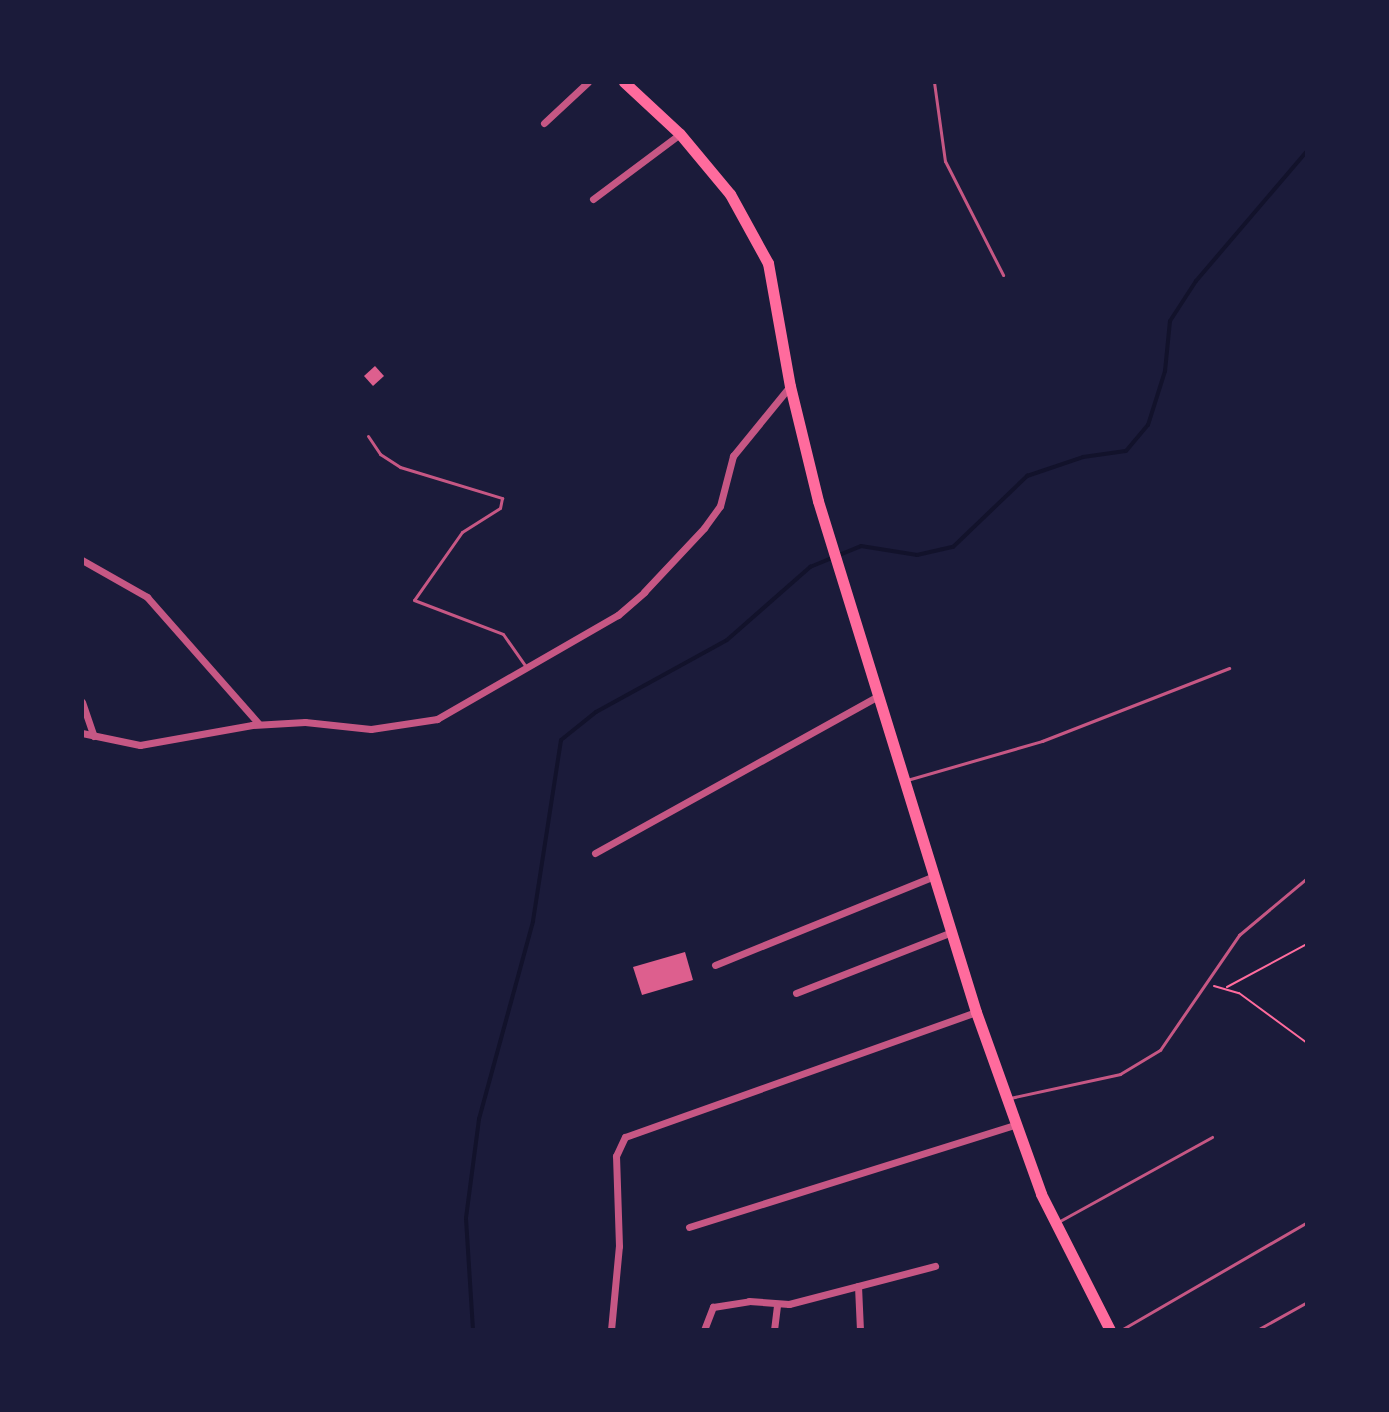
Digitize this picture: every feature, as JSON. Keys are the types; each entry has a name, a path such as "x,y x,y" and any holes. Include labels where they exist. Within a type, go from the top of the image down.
{"highway":[{"path":"624,82 680,134 730,194 768,263 790,386 818,501 976,1012 1014,1125 1055,1224 1110,1330"}],"street":[{"path":"544,123 588,82"},
{"path":"593,199 680,134"},
{"path":"82,733 140,745 259,724 407,726 437,719 618,615 704,528 720,506 733,456 790,386"},
{"path":"82,560 147,597 259,724"},
{"path":"595,853 878,696"},
{"path":"82,702 94,736"},
{"path":"715,965 934,876"},
{"path":"796,993 952,932"},
{"path":"611,1330 619,1255 616,1156 625,1137 976,1012"},
{"path":"689,1227 1014,1125"},
{"path":"704,1330 713,1307 749,1301 777,1305 935,1266"},
{"path":"858,1286 860,1330"},
{"path":"774,1330 777,1305"}],"lane":[{"path":"934,82 945,161 1003,275"},
{"path":"368,436 380,454 400,467 502,498 500,508 462,532 414,600 503,634 527,670"},
{"path":"904,781 1042,741 1229,668"},
{"path":"1005,1100 1120,1074 1160,1050 1239,935 1307,878"},
{"path":"1055,1224 1212,1137"},
{"path":"1121,1330 1307,1222"},
{"path":"1257,1330 1307,1302"}],"path":[{"path":"1201,989 1226,987 1307,944"},
{"path":"1226,987 1307,1043"}],"building":[{"path":"375,366 384,376 373,386 364,376"},
{"path":"685,952 693,980 642,995 633,967"}],"waterway":[{"path":"473,1330 466,1218 479,1119 533,921 561,740 596,712 727,640 810,567 861,546 917,555 953,547 1027,476 1083,457 1126,451 1148,425 1165,371 1170,321 1196,281 1307,151"}]}
